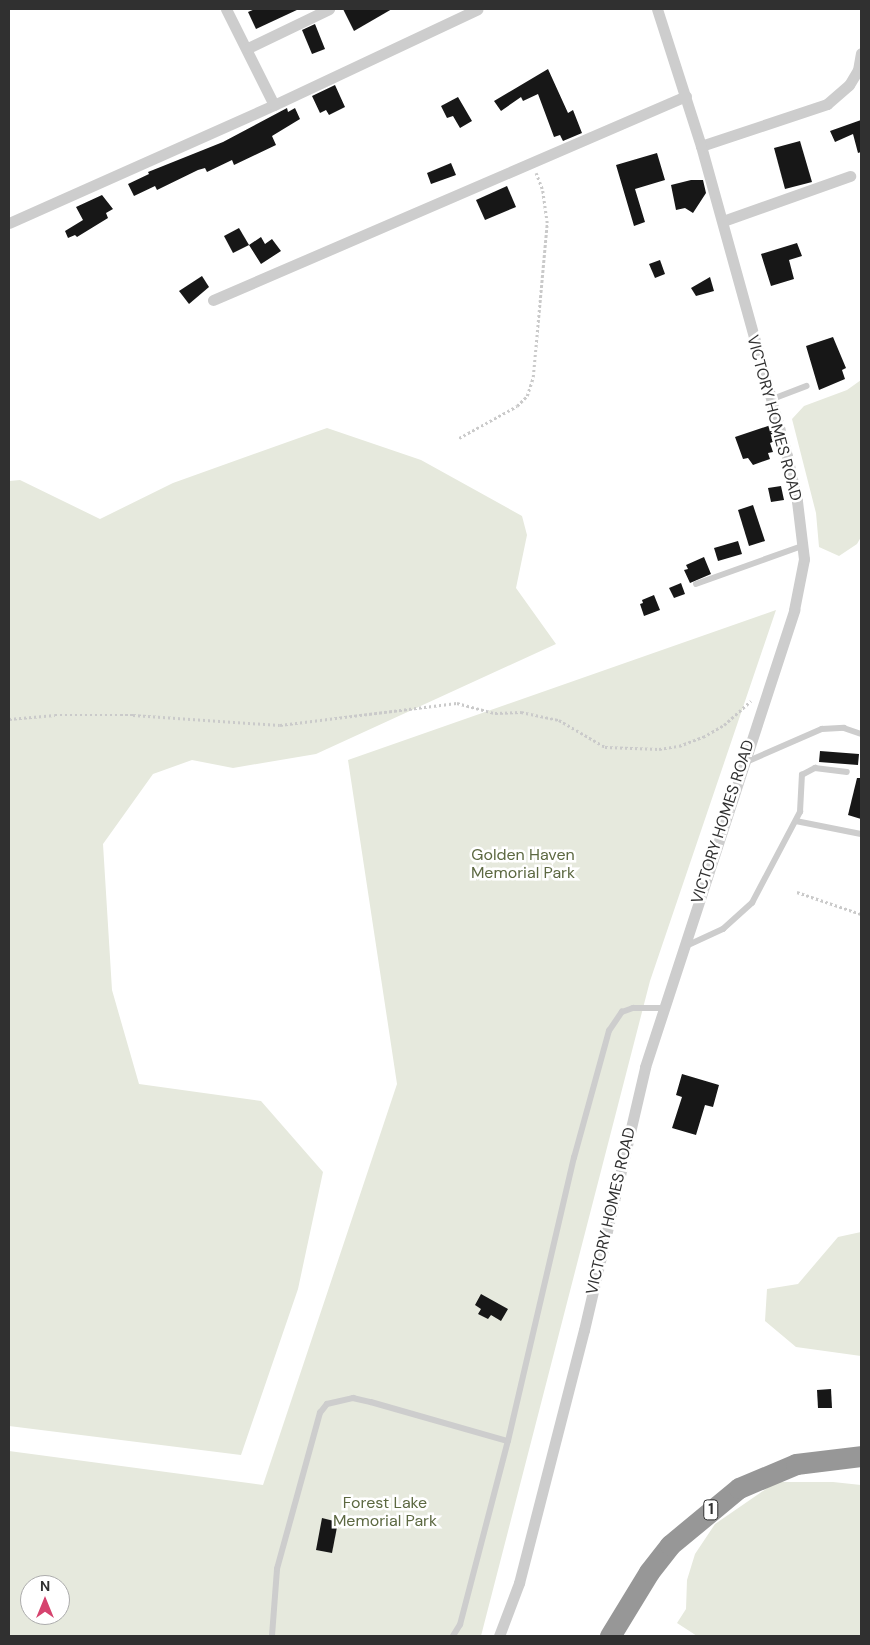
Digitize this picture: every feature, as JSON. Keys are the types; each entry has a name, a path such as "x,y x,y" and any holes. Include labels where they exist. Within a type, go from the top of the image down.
{"highway":[{"name":"1","path":"610,1636 649,1572 670,1545 739,1488 796,1464 861,1456"}],"street":[{"path":"226,9 248,48 274,105"},
{"path":"248,48 329,9"},
{"path":"9,224 274,105 478,9"},
{"name":"VICTORY HOMES ROAD","path":"499,1636 519,1583 584,1330 627,1135 682,948 762,700 796,603 803,545 797,501 723,221 658,9"},
{"path":"701,146 807,113 827,104 849,85 858,70 861,53"},
{"path":"213,300 686,96"},
{"path":"723,221 850,176"}],"lane":[{"path":"770,400 806,386"},
{"path":"696,584 803,545"},
{"path":"743,763 822,729 844,728 861,734"},
{"path":"682,948 723,929 752,903 796,821 802,775 815,768 848,772"},
{"path":"796,821 861,834"},
{"path":"453,1636 460,1625 508,1441 574,1158 609,1031 622,1012 633,1008 663,1008"},
{"path":"272,1636 277,1569 320,1413 327,1404 353,1398 508,1441"}],"path":[{"path":"459,438 517,406 527,396 533,377 547,224 542,189 532,162"},
{"path":"9,719 124,714 280,725 457,703 495,713 521,712 558,720 605,747 659,749 679,746 704,737 724,725 746,703 762,700"},
{"path":"797,892 861,914"}],"green space":[{"path":"861,380 861,537 857,544 839,556 819,547 816,513 792,419 804,406 847,390"},
{"path":"327,428 421,460 522,516 527,535 516,588 556,644 316,754 233,768 192,760 153,774 103,844 112,990 139,1084 261,1101 323,1172 298,1289 241,1455 9,1426 9,481 20,480 100,519 173,483"},
{"name":"Forest Lake Memorial Park","path":"776,610 650,981 481,1636 9,1636 9,1451 263,1485 397,1084 348,760"},
{"path":"861,1232 861,1356 796,1347 765,1321 767,1289 798,1284 838,1237"},
{"path":"776,1482 833,1482 861,1485 861,1636 697,1636 677,1623 686,1609 687,1580 695,1554 715,1524"}],"building":[{"path":"255,9 299,9 256,29 248,12"},
{"path":"343,9 392,9 354,31"},
{"path":"315,24 325,49 312,54 302,30"},
{"path":"548,69 568,113 573,110 582,133 563,141 560,135 554,137 538,94 523,101 521,97 501,111 494,101"},
{"path":"335,85 345,107 329,115 326,110 320,113 312,96"},
{"path":"458,97 472,121 460,128 453,116 447,118 441,106"},
{"path":"287,108 288,112 295,108 300,119 272,136 276,145 234,165 232,160 207,172 205,168 198,170 157,190 155,186 134,196 128,184 149,174 148,172 223,142"},
{"path":"861,120 861,152 858,153 853,134 835,142 830,131"},
{"path":"800,141 812,182 785,189 774,148"},
{"path":"657,153 665,180 635,189 645,222 634,226 616,165"},
{"path":"451,163 456,175 431,184 427,173"},
{"path":"691,180 703,180 706,193 693,213 685,208 676,210 671,185"},
{"path":"507,186 516,207 485,220 476,200"},
{"path":"102,195 113,209 106,213 108,218 77,237 75,235 68,238 65,231 83,220 76,207"},
{"path":"239,228 249,245 233,253 224,236"},
{"path":"261,237 265,244 272,239 281,251 261,264 249,245"},
{"path":"797,243 802,256 789,260 794,279 771,286 761,254"},
{"path":"660,260 665,274 655,278 649,264"},
{"path":"202,276 209,287 189,304 179,291"},
{"path":"710,277 714,291 696,296 691,288"},
{"path":"833,337 846,368 842,370 845,379 819,390 806,346"},
{"path":"771,425 775,441 770,443 773,452 768,453 770,459 753,465 748,458 743,459 735,437"},
{"path":"781,486 784,500 771,502 768,488"},
{"path":"753,505 765,541 749,546 738,510"},
{"path":"738,541 742,554 718,561 714,548"},
{"path":"704,557 711,574 690,583 684,570 688,569 686,565"},
{"path":"681,583 685,594 674,598 669,588"},
{"path":"654,595 660,610 644,616 640,604 643,603 642,600"},
{"path":"820,751 859,754 858,765 819,762"},
{"path":"857,778 861,778 861,819 848,815"},
{"path":"682,1074 719,1085 713,1107 705,1105 696,1135 672,1128 682,1097 676,1095"},
{"path":"481,1294 508,1309 501,1321 491,1315 488,1319 478,1314 481,1309 475,1305"},
{"path":"831,1389 832,1408 818,1408 817,1390"},
{"path":"322,1518 338,1522 332,1553 316,1550"}],"park label":[{"name":"Golden Haven Memorial Park","path":"523,864"}]}
